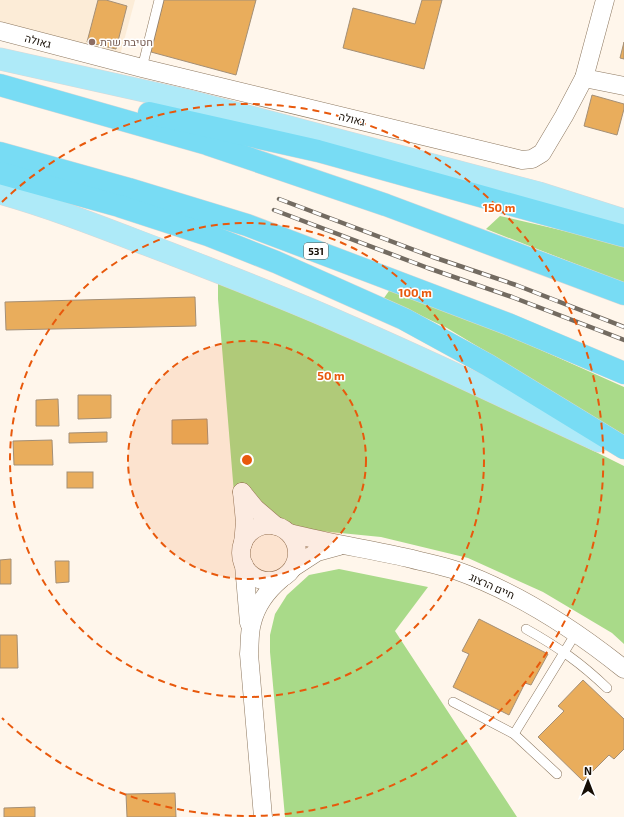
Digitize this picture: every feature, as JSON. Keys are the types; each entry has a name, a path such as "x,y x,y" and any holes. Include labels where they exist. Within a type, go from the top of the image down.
{"highway":[{"path":"0,84 205,125 318,151 624,236"},
{"path":"0,84 215,146 386,205 624,294"},
{"name":"531","path":"0,153 129,189 247,225 508,324 624,373"},
{"path":"0,173 119,206 208,235 276,262 404,319 488,365 624,448"}],"main road":[{"path":"0,59 185,100 539,193 624,220"},
{"path":"0,193 67,214 261,289 415,356 624,453"}],"street":[{"name":"גאולה","path":"0,31 142,68 522,160 532,159 542,153 584,78 605,0"},
{"path":"584,78 624,86"},
{"path":"250,636 248,598 241,553 245,522 242,492 255,508 294,540 297,549 297,558 294,566 288,574 272,587 260,605 252,623 250,636 249,654 263,817"},
{"path":"243,544 247,535 254,529 263,526 282,529"},
{"name":"חיים הרצוג","path":"282,529 342,545 375,551 454,570 491,585 519,598 560,622 596,647 624,670"},
{"name":"חיים הרצוג","path":"294,566 317,552 342,545"},
{"path":"244,565 254,576 262,580 272,581 281,579"}],"lane":[{"path":"142,68 159,0"},
{"path":"526,629 564,652 590,672 607,688"},
{"path":"514,734 576,633"},
{"path":"453,702 514,734 557,774"}],"shaded area":[{"name":"חטיבת שרת","path":"0,0 135,0 119,59 0,25"}],"green space":[{"path":"500,216 624,246 624,283 486,229"},
{"path":"218,275 365,337 624,466 624,644 612,633 543,592 468,558 381,537 310,530 263,522 238,542 218,299"},
{"path":"391,288 474,320 624,387 624,435 447,328 384,298"},
{"path":"339,569 428,587 395,631 517,817 285,817 270,652 270,635 275,614 287,595 309,575"}],"building":[{"path":"98,0 106,0 127,6 116,49 87,42"},
{"path":"164,0 256,0 236,75 151,52"},
{"path":"422,0 442,0 424,69 343,48 353,8 415,24"},
{"path":"624,42 624,59 620,58"},
{"path":"592,95 624,104 617,135 584,126"},
{"path":"195,297 196,326 6,330 5,302"},
{"path":"78,395 111,395 111,418 78,419"},
{"path":"58,399 59,426 36,426 36,400"},
{"path":"207,419 208,444 172,444 172,420"},
{"path":"107,432 107,442 69,443 69,433"},
{"path":"52,440 53,465 14,465 13,441"},
{"path":"67,472 93,472 93,488 67,488"},
{"path":"11,559 11,584 0,584 0,560"},
{"path":"55,561 69,561 69,582 56,583"},
{"path":"479,619 548,654 531,685 525,683 509,715 453,687 469,654 462,651"},
{"path":"0,635 17,635 18,668 0,668"},
{"path":"583,680 624,719 624,749 614,759 609,755 583,781 538,737 564,711 558,706"},
{"path":"175,793 176,817 127,817 126,794"},
{"path":"35,807 35,817 4,817 4,808"}],"railway":[{"path":"279,199 433,257 516,285 624,327"},
{"path":"274,210 428,268 512,297 624,340"}],"place":[{"name":"חטיבת שרת","path":"92,42"}]}
